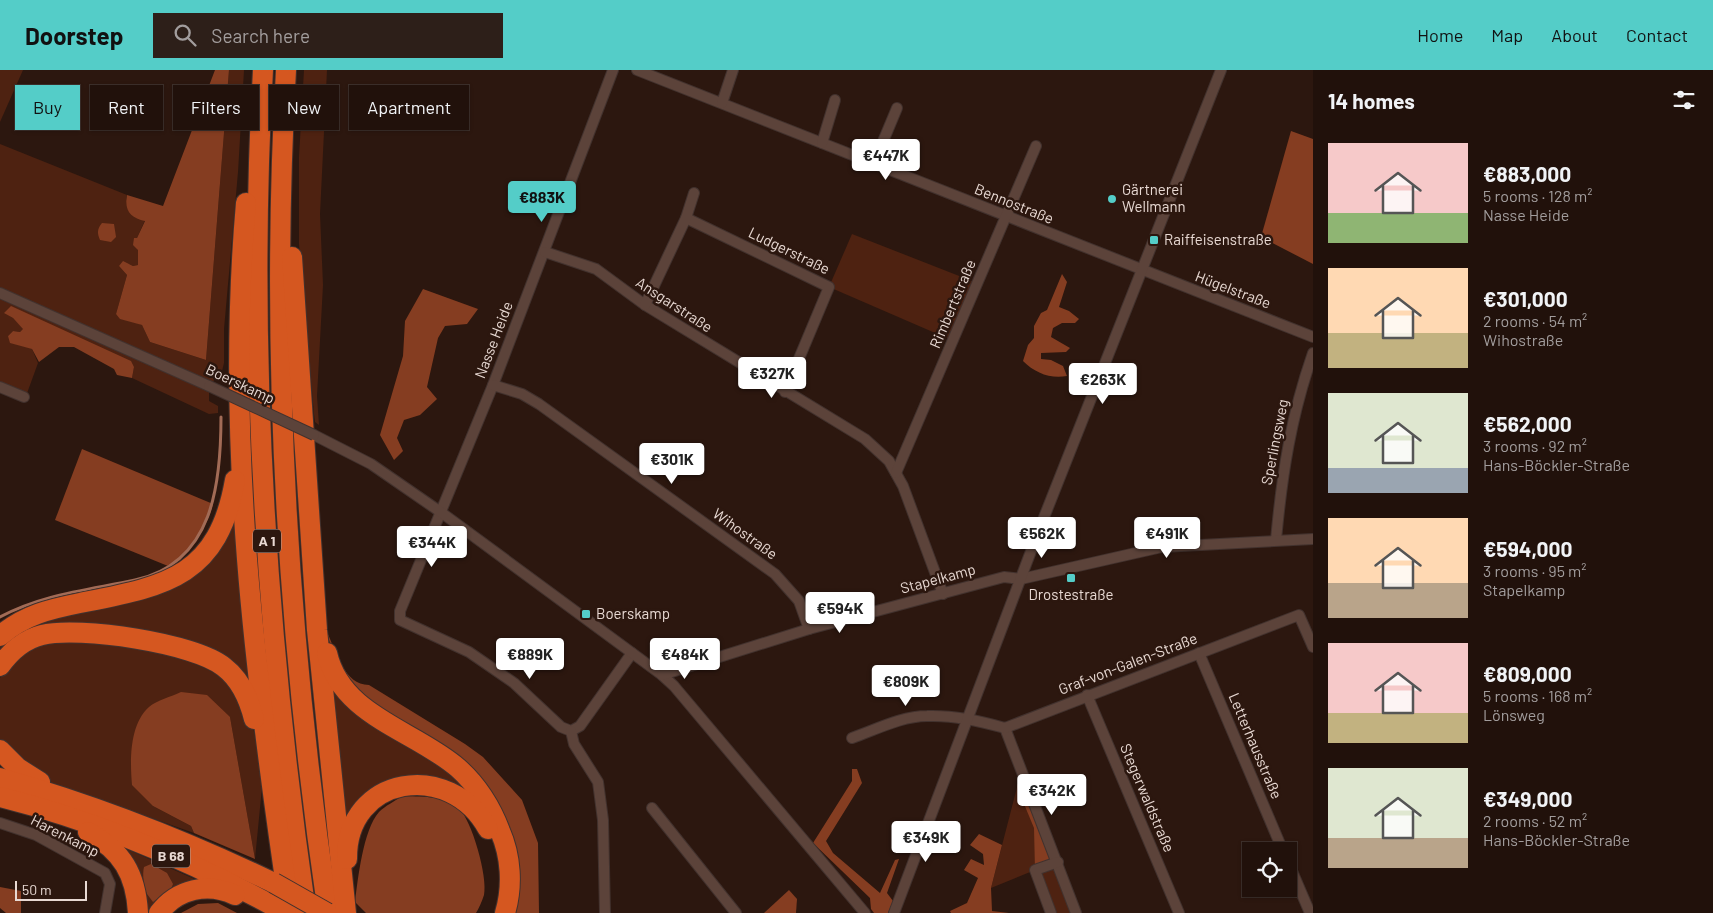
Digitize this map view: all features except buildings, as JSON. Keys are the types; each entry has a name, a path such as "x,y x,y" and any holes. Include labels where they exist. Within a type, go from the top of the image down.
{"highway":[{"name":"A 1","path":"263,70 259,167 258,358 264,500 282,720 306,913"},
{"name":"A 1","path":"286,70 280,200 280,360 286,508 303,711 327,913"},
{"path":"159,913 178,896 194,889 212,888 228,892 267,910 285,912 253,638 240,451 238,357 244,220 247,191 259,167"},
{"path":"280,200 291,224 317,630 342,892 346,913"},
{"path":"0,636 30,616 50,609 158,585 188,570 210,547 226,518 232,498 240,451"},
{"path":"317,630 324,640 335,677 344,691 372,714 458,768 483,797 494,816 507,850 510,870 505,913"},
{"path":"0,666 23,643 41,635 64,632 90,633 183,647 208,656 225,667 238,681 249,699 266,751"},
{"path":"0,750 18,768 46,784 69,825 89,832 107,844 121,858 133,879 138,913"},
{"name":"B 68","path":"0,778 58,804 90,824 192,864 285,912"},
{"path":"342,892 346,882 346,850 350,836 362,811 372,800 394,788 430,785 446,789 465,800 482,819 490,834 498,859 499,877 495,913"},
{"name":"B 68","path":"0,796 58,804 152,828 274,883 327,913"}],"street":[{"name":"Nasse Heide","path":"571,731 561,727 514,683 469,652 400,620 400,612 493,385 613,70"},
{"name":"Bennostraße","path":"637,70 1143,271"},
{"path":"722,103 733,70"},
{"path":"894,913 966,718 1221,70"},
{"path":"822,143 835,100"},
{"path":"874,163 897,108"},
{"name":"Rimbertstraße","path":"896,473 1036,146"},
{"path":"645,305 686,218 694,193"},
{"name":"Ludgerstraße","path":"686,218 829,287 784,392"},
{"name":"Ansgarstraße","path":"545,252 596,269 645,305 784,392 865,439 889,461 903,486 943,594"},
{"name":"Hügelstraße","path":"1143,271 1313,337"},
{"name":"Boerskamp","path":"0,293 210,386 314,435 371,464 442,513 662,675 680,693 865,913"},
{"name":"Sperlingsweg","path":"1276,540 1282,470 1289,435 1313,353"},
{"name":"Wihostraße","path":"493,385 522,394 539,404 775,574 799,601 809,629"},
{"path":"0,387 24,397"},
{"path":"1021,579 1162,547 1313,539"},
{"name":"Stapelkamp","path":"662,675 809,629 1004,577 1021,579"},
{"name":"Graf-von-Galen-Straße","path":"1004,728 1300,615 1313,647"},
{"path":"606,913 603,820 598,782 574,744 571,731 580,726 632,653"},
{"name":"Letterhausstraße","path":"1199,653 1279,842"},
{"name":"Stegerwaldstraße","path":"1087,695 1179,913"},
{"path":"852,738 915,717 927,716 966,718 1004,728 1058,862 1076,913"},
{"path":"652,808 736,913"},
{"name":"Harenkamp","path":"0,823 36,835 105,873 110,884 105,913"},
{"path":"1051,913 1035,870 1058,862"},
{"path":"1297,883 1310,913"}],"shaded area":[{"path":"0,70 23,70 15,85 0,122"},
{"path":"215,70 229,70 228,85 209,85"},
{"path":"229,70 244,70 243,85 228,85"},
{"path":"304,70 327,70 326,85 303,85"},
{"path":"192,130 224,130 206,360 150,342 142,325 120,319 116,314 127,275 119,266 123,261 133,266 138,265 138,250 133,245 134,238 137,238 145,221 132,216 126,201 127,195 163,206"},
{"path":"224,130 240,130 224,329 224,363 222,371 209,386 209,401 218,406 218,413 209,414 132,378 134,367 5,313 24,329 20,332 13,331 8,336 32,349 38,363 26,396 0,385 0,144 127,195 126,199 145,220 137,238 134,238 138,250 138,265 119,266 127,275 116,314 142,325 150,342 206,360"},
{"path":"301,130 324,130 320,214 323,285 317,396 319,425 315,422 314,414 299,244"},
{"path":"1291,131 1313,139 1313,264 1261,237"},
{"path":"102,223 114,224 116,237 111,242 100,240 98,231"},
{"path":"852,234 972,281 949,339 829,287"},
{"path":"1062,274 1067,282 1059,307 1069,311 1079,319 1075,323 1062,323 1053,328 1051,337 1070,348 1066,352 1041,353 1041,359 1051,360 1063,366 1067,376 1055,377 1038,372 1023,361 1028,345 1034,338 1034,326 1041,313 1047,310"},
{"path":"423,289 478,309 467,324 445,326 438,338 427,387 437,399 420,415 404,420 397,438 403,451 394,460 380,435 403,356 405,321"},
{"path":"11,306 131,361 134,367 132,378 117,375 114,369 74,347 59,347 39,362 32,349 10,343 8,336 13,331 20,332 23,329 13,318 4,313"},
{"path":"82,449 213,504 207,522 190,548 168,566 55,520"},
{"path":"236,506 252,692 236,672 67,626 0,659 0,645 51,617 159,593"},
{"path":"327,632 342,666 353,679 360,684 369,685 465,744 483,757 522,800 538,843 539,913 510,913 498,814 376,711 334,660"},
{"path":"67,639 129,645 220,668 251,717 263,777 255,859 230,717 153,806 191,826 194,833 38,778 0,745 0,678 8,665 43,642"},
{"path":"327,674 446,766 486,814 416,780 345,832"},
{"path":"181,692 207,695 230,717 255,859 194,833 191,826 153,806 132,785 132,744 134,733 142,715 149,707 160,700"},
{"path":"852,769 857,769 862,783 826,841 833,853 880,893 895,860 899,859 887,893 893,901 888,913 874,913 871,909 870,898 813,843 852,781"},
{"path":"1021,772 1076,913 1051,913 1035,870 991,888"},
{"path":"1021,772 1058,862 1035,870 1034,828 1017,787"},
{"path":"402,796 431,797 446,800 458,807 463,814 469,824 478,849 484,875 484,895 476,913 366,913 355,902 362,855 373,820 381,810"},
{"path":"979,834 1002,845 991,888 992,911 1009,913 951,913 950,911 967,903 978,878 964,870 971,859 984,865 983,854 970,845"},
{"path":"127,849 199,881 152,913 143,913 124,852"},
{"path":"151,864 167,873 173,884 171,889 153,902 147,894 143,877 144,867"},
{"path":"0,887 21,891 21,913 6,913 0,908"},
{"path":"789,890 797,899 796,913 764,913"},
{"path":"218,903 237,913 181,913 198,904"}],"waterway":[{"path":"0,617 16,609 49,598 135,580 161,571 182,556 197,538 208,516 215,493 219,468 221,417"}],"place":[{"name":"Gärtnerei Wellmann","path":"1112,199"},
{"name":"Raiffeisenstraße","path":"1154,240"},
{"name":"Drostestraße","path":"1071,578"},
{"name":"Boerskamp","path":"586,614"}]}
